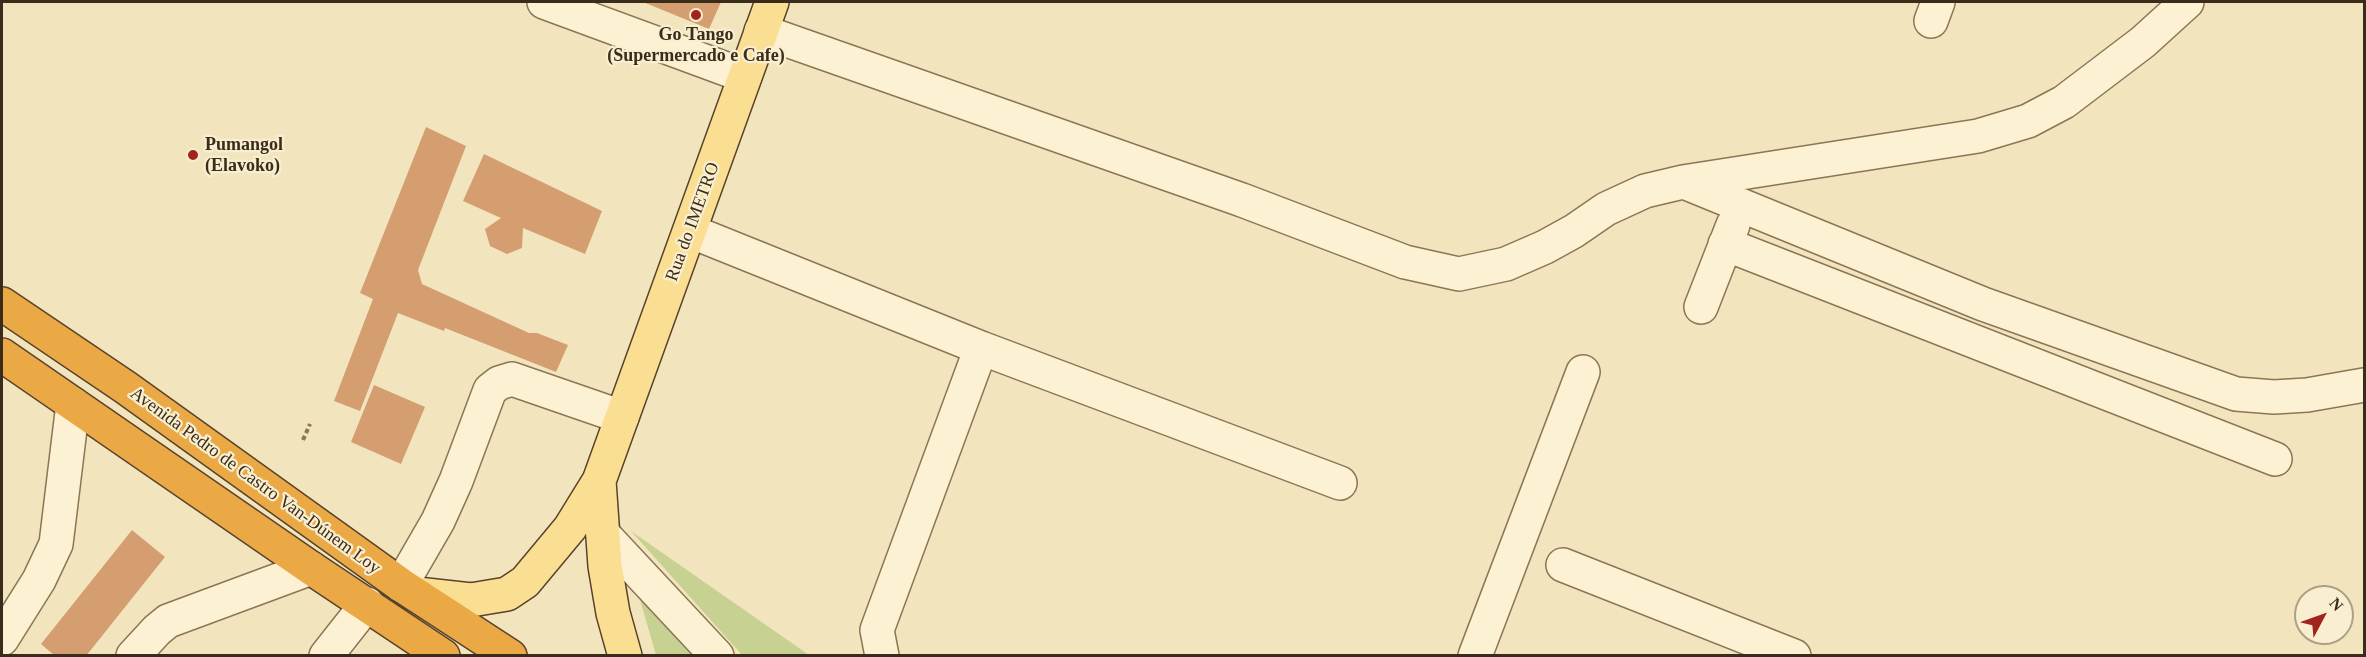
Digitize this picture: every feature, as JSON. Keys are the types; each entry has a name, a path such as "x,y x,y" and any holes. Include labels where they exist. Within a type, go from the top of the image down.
{"highway":[{"name":"Avenida Pedro de Castro Van-Dúnem Loy","path":"2,304 125,387 409,590 510,656"},
{"name":"Avenida Pedro de Castro Van-Dúnem Loy","path":"2,355 310,568 443,656"}],"main road":[{"name":"Rua do IMETRO","path":"599,481 767,16"},
{"path":"409,590 471,600 507,594 525,582 570,528 599,481"},
{"path":"599,481 610,602 625,656"}],"street":[{"path":"544,2 745,76"},
{"path":"767,16 1405,262 1459,274 1506,264 1545,248 1575,231 1606,209 1635,195 1683,182 1978,136 2028,121 2064,102 2143,42 2187,2"},
{"path":"1683,182 1983,304 2235,394 2285,396 2364,384"},
{"path":"1701,307 1740,205"},
{"path":"690,231 981,348 1340,483"},
{"path":"1725,244 2276,459"},
{"path":"882,656 877,630 981,348"},
{"path":"1475,656 1583,372"},
{"path":"409,590 447,501 490,390 499,383 512,380 617,430"},
{"path":"2,639 44,572 56,544 73,404"},
{"path":"603,534 717,656"},
{"path":"1563,565 1794,656"},
{"path":"133,656 168,621 310,568"},
{"path":"326,656 367,604"}],"path":[{"path":"303,440 310,424"}],"green space":[{"path":"631,531 809,655 742,655"},
{"path":"630,565 711,655 656,655"}],"building":[{"name":"Go Tango (Supermercado e Cafe)","path":"643,2 721,2 709,29"},
{"path":"426,127 466,146 418,270 422,284 529,333 537,333 568,345 556,372 445,328 444,331 398,313 360,411 334,401 373,299 360,293"},
{"path":"484,154 602,211 585,254 523,228 522,248 507,254 490,246 485,229 501,218 463,201"},
{"path":"374,385 425,407 401,464 351,442"},
{"path":"132,530 165,557 86,656 55,656 41,644"}],"place":[{"name":"Go Tango (Supermercado e Cafe)","path":"696,15"},
{"name":"Pumangol (Elavoko)","path":"193,155"}]}
